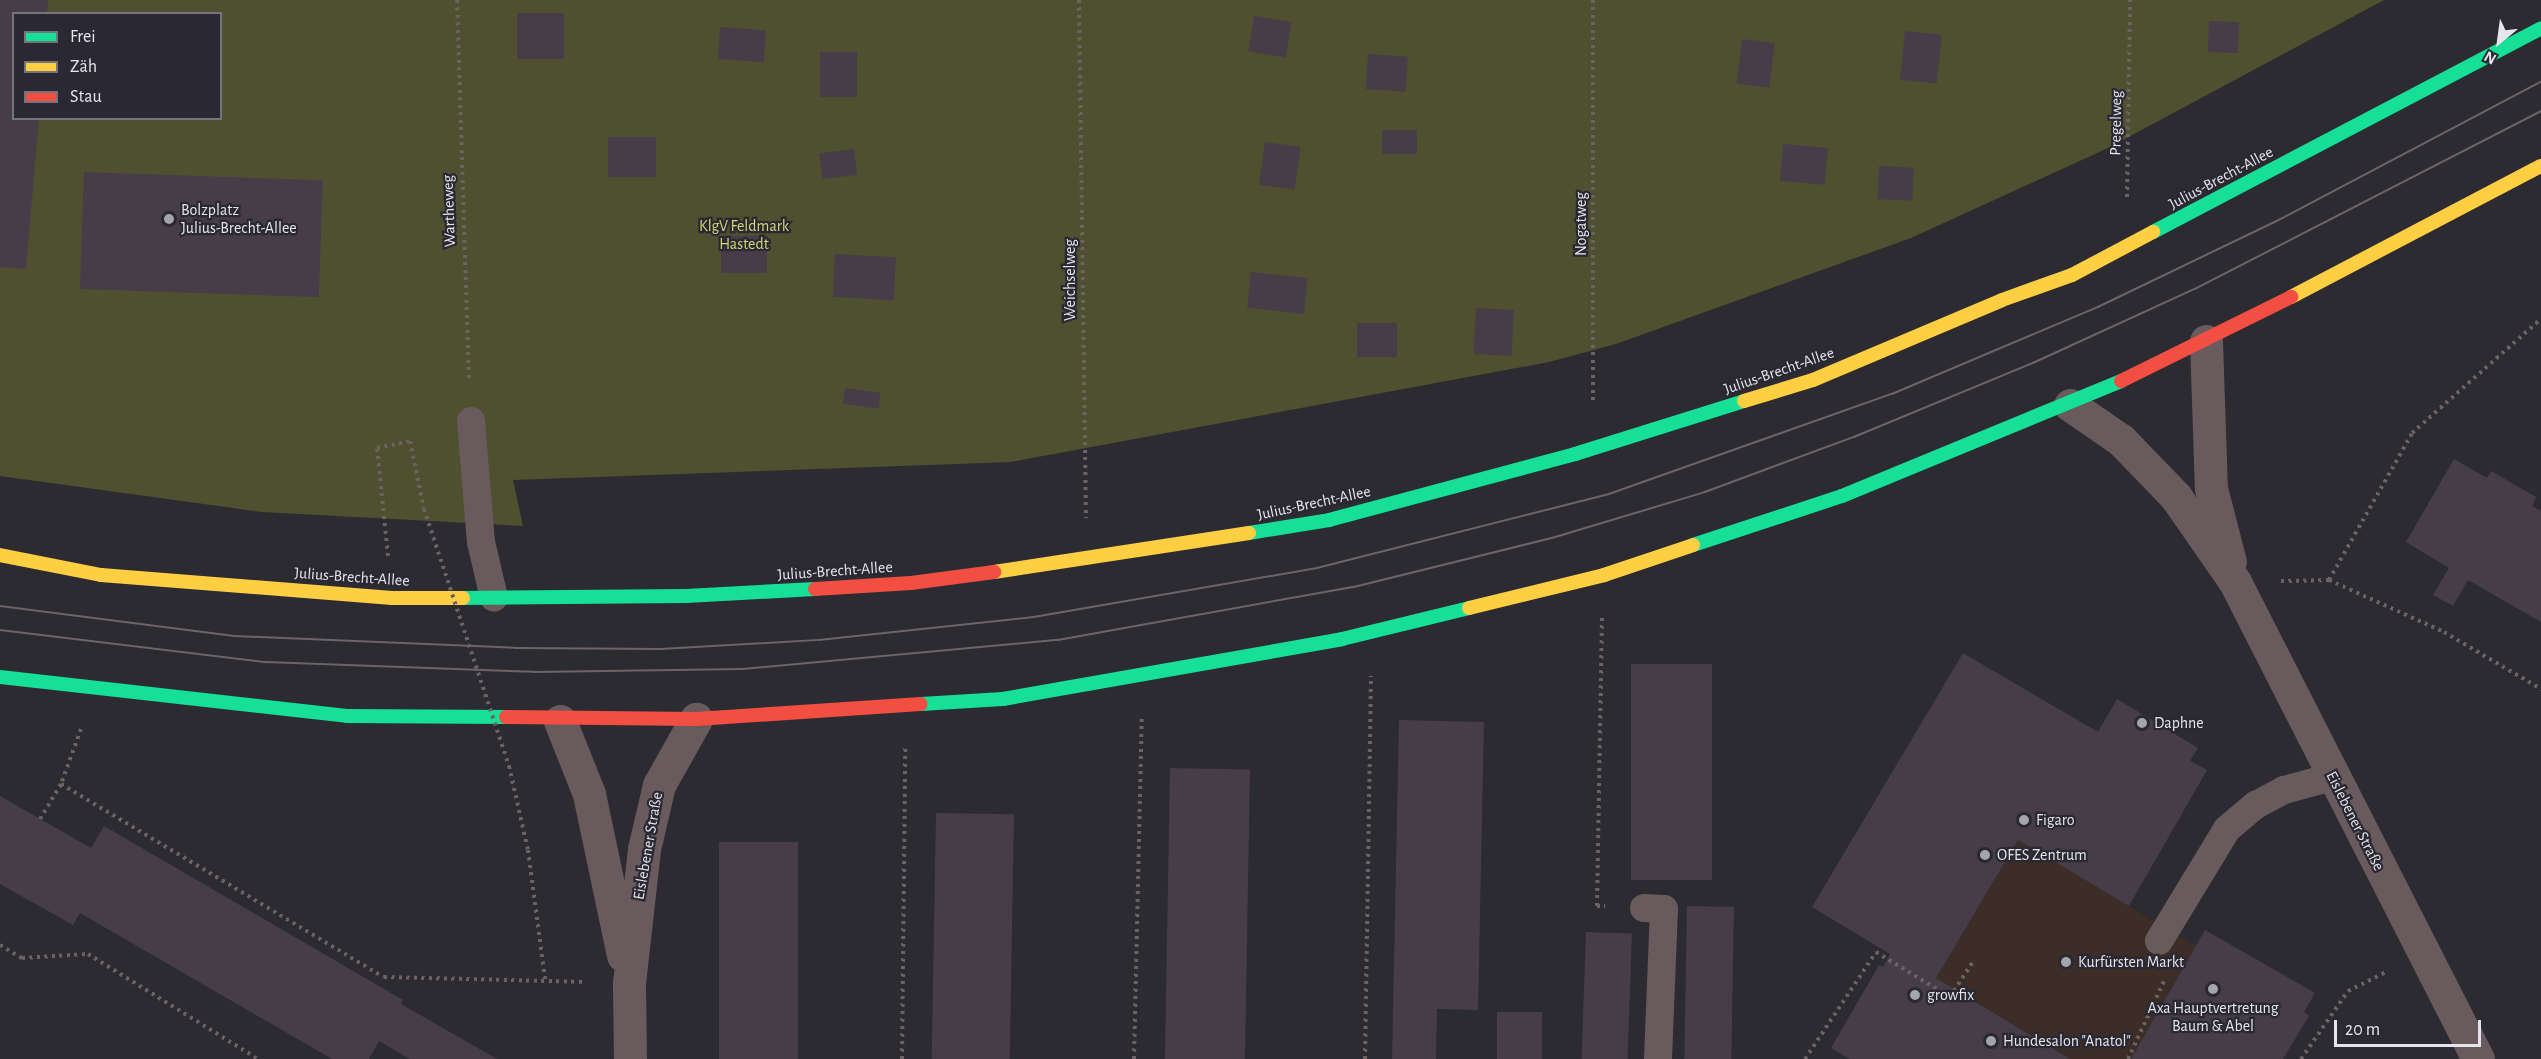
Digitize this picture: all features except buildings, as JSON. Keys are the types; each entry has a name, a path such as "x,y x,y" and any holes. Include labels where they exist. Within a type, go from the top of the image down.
{"main road":[{"name":"Julius-Brecht-Allee","path":"0,555 101,575 392,598 686,596 911,583 1089,559 1329,520 1594,449 1813,380 2002,300 2072,275 2541,28"},
{"path":"0,677 98,686 347,716 560,721 696,719 906,708 1003,699 1373,631 1604,575 1842,496 2070,405 2206,341 2541,166"}],"street":[{"name":"Eislebener Straße","path":"2206,341 2211,488 2235,582"},
{"name":"Eislebener Straße","path":"2070,405 2121,440 2176,497 2235,582 2332,777 2478,1059"},
{"name":"Eislebener Straße","path":"630,1059 629,983 644,849 659,784 696,719"},
{"name":"Eislebener Straße","path":"560,721 589,794 629,983"}],"lane":[{"path":"471,421 481,542 494,598"},
{"path":"2159,941 2227,829 2256,805 2284,790 2332,777"},
{"path":"1644,908 1664,909 1658,1059"}],"path":[{"name":"Wartheweg","path":"457,0 465,318 471,421"},
{"name":"Weichselweg","path":"1079,0 1083,489 1089,559"},
{"name":"Nogatweg","path":"1593,0 1594,449"},
{"name":"Pregelweg","path":"2127,246 2130,0"},
{"path":"2330,580 2412,433 2541,319"},
{"path":"392,598 377,448 410,441 424,509 509,766 537,901 545,980"},
{"path":"1604,575 1598,906 1644,908"},
{"path":"2235,582 2330,580 2444,632 2541,689"},
{"path":"1365,1059 1373,631"},
{"path":"1134,1059 1143,675"},
{"path":"40,819 61,784 98,686"},
{"path":"902,1059 906,708"},
{"path":"61,784 384,977 629,983"},
{"path":"2128,1059 2171,964 2159,941"},
{"path":"0,945 22,958 88,954 258,1059"},
{"path":"1805,1059 1876,952 1950,997 1974,960"},
{"path":"2301,1059 2348,992 2424,952"}],"shaded area":[{"name":"Kurfürsten Markt","path":"2018,840 2196,946 2131,1059 2070,1059 1936,978"}],"green space":[{"name":"KlgV Feldmark Hastedt","path":"0,0 2384,0 2106,149 1911,238 1616,344 1549,362 1011,462 513,480 523,526 262,512 0,476"}],"tram line":[{"path":"0,606 234,636 515,648 661,649 819,640 1034,617 1317,568 1609,494 1892,394 2098,307 2275,222 2541,82"},
{"path":"0,630 266,662 534,672 743,669 1058,640 1358,586 1552,538 1705,492 1854,437 2033,363 2195,289 2541,111"}],"traffic: fast":[{"path":"2153,232 2541,28"},
{"path":"1693,545 1842,496 2121,381"},
{"path":"1249,533 1329,520 1575,454 1744,401"},
{"path":"463,598 686,596 815,589"},
{"path":"921,704 1003,699 1342,639 1469,608"},
{"path":"0,677 347,716 506,717"}],"traffic: slow":[{"path":"2291,297 2541,166"},
{"path":"1744,401 1813,380 2002,300 2072,275 2153,232"},
{"path":"994,572 1249,533"},
{"path":"1469,608 1604,575 1693,545"},
{"path":"0,555 101,575 392,598 463,598"}],"traffic: jam":[{"path":"2121,381 2291,297"},
{"path":"815,589 911,583 994,572"},
{"path":"506,717 696,719 921,704"}],"place":[{"name":"Bolzplatz Julius-Brecht-Allee","path":"169,219"},
{"name":"Daphne","path":"2142,723"},
{"name":"Figaro","path":"2024,820"},
{"name":"OFES Zentrum","path":"1985,855"},
{"name":"Kurfürsten Markt","path":"2066,962"},
{"name":"Axa Hauptvertretung Baum & Abel","path":"2213,989"},
{"name":"growfix","path":"1915,995"},
{"name":"Hundesalon \"Anatol\"","path":"1991,1041"}]}
